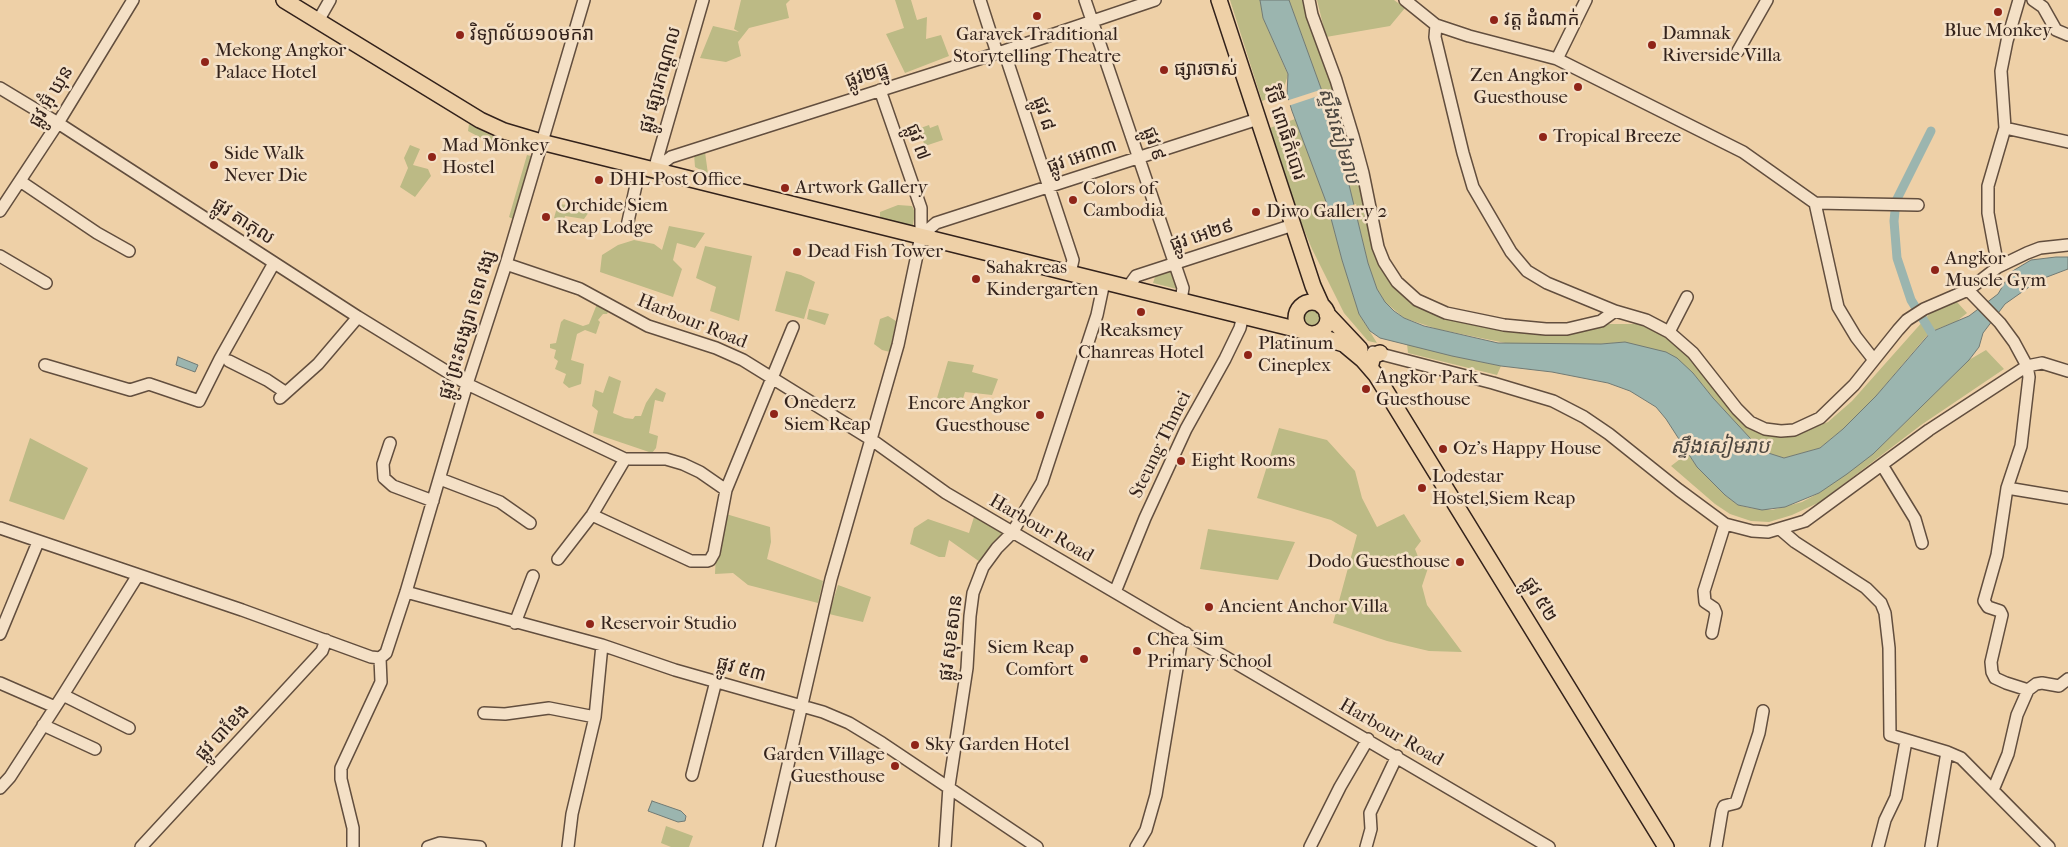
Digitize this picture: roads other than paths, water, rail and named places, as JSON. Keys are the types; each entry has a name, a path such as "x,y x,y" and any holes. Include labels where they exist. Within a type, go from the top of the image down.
{"main road":[{"path":"284,0 480,120 504,131 541,142 1264,320 1352,346"},
{"name":"វិថី ពោធិកំបោរ","path":"1219,0 1313,286 1324,310 1352,346"},
{"path":"1307,332 1296,321 1296,316 1313,286"},
{"path":"1264,320 1313,302 1324,310 1324,328 1307,332"},
{"name":"ផ្លូវ ៥២","path":"1352,346 1376,364 1666,847"}],"street":[{"name":"ផ្លូវ អ៊ុំ ឃុន","path":"0,211 58,123 106,41 133,0"},
{"path":"318,20 330,0"},
{"name":"ផ្លូវ ព្រះសង្ឃរា ទេព វង្ស","path":"380,658 386,653 406,592 584,0"},
{"name":"ផ្លូវ ៨","path":"980,0 1001,52 1073,260 1070,273"},
{"name":"ផ្លូវ ៩","path":"1085,0 1183,288 1181,300"},
{"name":"ផ្លូវ២ធ្នូ","path":"647,168 671,157 1001,52 1155,0"},
{"path":"1309,0 1312,15 1336,80 1353,136 1363,173 1378,247 1384,262 1397,282 1418,300 1446,313 1504,325 1567,329 1601,320 1615,310"},
{"path":"1405,0 1436,25 1556,60 1743,152 1815,203 1913,205"},
{"path":"1556,60 1586,0"},
{"path":"1738,51 1767,0"},
{"path":"1998,268 1987,197 1988,186 2005,128 2001,71 2007,41 2019,0"},
{"path":"2033,0 2043,7 2056,30 2068,35"},
{"name":"ផ្លូវ ផ្សារកណ្តាល","path":"627,226 647,168 661,143 701,1"},
{"path":"1436,25 1435,37 1473,188 1500,236 1527,271 1548,283 1615,310 1646,320 1669,332 1693,353 1737,409 1750,422 1765,429 1774,431 1794,430 1820,418 1841,398 1898,330 1920,311 1968,290 1998,268 2040,248 2068,245"},
{"name":"ផ្លូវ តាភុល","path":"0,88 58,123 358,317 467,384 625,459"},
{"name":"ផ្លូវ ៧","path":"769,847 831,579 898,344 921,236 921,208 880,90"},
{"name":"ផ្លូវ អេ៣៣","path":"921,236 936,223 1258,119"},
{"path":"2005,128 2067,138"},
{"path":"661,143 664,152 671,157"},
{"path":"20,181 97,233 129,251"},
{"path":"1815,203 1838,308 1856,337 1874,360"},
{"name":"ផ្លូវ អេ២៩","path":"1128,287 1136,276 1293,225"},
{"path":"0,256 46,283"},
{"path":"45,365 130,390 149,384 199,401 220,359 274,263"},
{"name":"Harbour Road","path":"506,264 580,289 648,326 731,354 872,440 929,483 1397,756 1532,843 1550,847"},
{"name":"ផ្លូវ សុខសាន","path":"944,847 949,786 967,668 973,593 983,567 996,548 1012,532 1042,482 1097,315 1104,282"},
{"path":"1968,290 2000,323 2014,342 2027,366 2029,377 2021,446 2007,488 1997,555 1984,601 1988,607 2000,611 2002,615 1991,662 1992,672 1995,678 2028,690"},
{"path":"1669,332 1687,297"},
{"name":"Steung Thmei","path":"1115,592 1186,429 1225,358 1240,328 1243,316"},
{"path":"229,360 267,380 283,395 318,364 358,317"},
{"path":"592,515 691,561 710,560 714,553 726,490 793,327"},
{"path":"1376,364 1493,383 1553,401 1584,417 1609,434 1679,490 1726,524 1752,531 1768,532 1781,530 1805,521 1929,430 2027,366 2042,363 2068,372"},
{"path":"390,443 383,464 384,478 393,486 433,502"},
{"path":"558,559 592,515 625,459 666,459 683,464 700,472 726,490"},
{"path":"1882,464 1915,519 1922,542"},
{"path":"440,479 500,502 530,523"},
{"path":"2007,488 2068,498"},
{"path":"1712,633 1716,613 1714,608 1705,602 1704,591 1726,524"},
{"path":"0,528 371,657 380,658 381,682 341,768 341,779 353,828 353,847"},
{"path":"1781,530 1795,542 1866,588 1881,603 1885,613 1889,648 1890,736 1947,752 1961,758 2049,847"},
{"path":"0,634 38,542"},
{"path":"0,788 10,777 138,575"},
{"path":"515,623 533,576"},
{"name":"ផ្លូវ ៥៣","path":"406,592 602,645 676,670 801,704 849,723 949,786 1037,847"},
{"path":"1136,847 1146,830 1156,795 1180,644 1186,633"},
{"name":"ផ្លូវ បាខែង","path":"141,847 322,651 326,640"},
{"path":"568,847 572,814 594,717 602,645"},
{"path":"1993,790 2008,754 2017,715 2028,690 2036,684 2042,683 2060,686 2068,679"},
{"path":"692,775 716,681"},
{"path":"0,683 55,707"},
{"path":"63,695 129,728"},
{"path":"484,713 505,714 549,708 594,717"},
{"path":"1719,846 1722,811 1724,806 1736,803 1759,733 1763,711"},
{"path":"43,725 95,749"},
{"path":"1310,847 1340,787 1368,739"},
{"path":"1878,847 1885,820 1896,797 1906,741"},
{"path":"1931,847 1947,752"},
{"path":"1366,847 1371,829 1370,813 1372,807 1397,756"},
{"path":"428,847 440,843 480,847"}],"water":[{"name":"ស្ទឹងសៀមរាប","path":"1260,0 1289,0 1335,127 1368,263 1377,289 1385,302 1394,311 1404,318 1424,326 1498,343 1601,344 1625,342 1666,352 1677,358 1693,373 1713,398 1762,451 1784,458 1820,448 1843,429 1876,396 1931,332 1969,316 1998,294 2011,272 2031,260 2056,257 2068,257 2068,269 2039,280 2005,304 1983,333 1979,347 1969,360 1873,454 1847,474 1819,493 1785,507 1762,510 1738,505 1725,495 1697,467 1656,407 1630,391 1608,383 1452,356 1380,338 1370,331 1359,314 1328,207 1287,95 1288,74 1263,18"},
{"path":"178,357 198,365 195,372 176,365"},
{"path":"652,801 681,811 686,816 685,821 678,822 648,811"}],"waterway":[{"path":"1931,131 1896,201 1894,221 1897,258 1911,300 1931,332"}],"place":[{"name":"Blue Monkey","path":"1998,12"},
{"name":"Garavek Traditional Storytelling Theatre","path":"1037,16"},
{"name":"វត្ត ដំំណាក់","path":"1494,20"},
{"name":"វិទ្យាល័យ១០មករា","path":"460,35"},
{"name":"Damnak Riverside Villa","path":"1652,45"},
{"name":"Mekong Angkor Palace Hotel","path":"205,62"},
{"name":"ផ្សារចាស់","path":"1164,70"},
{"name":"Zen Angkor Guesthouse","path":"1578,87"},
{"name":"Tropical Breeze","path":"1543,137"},
{"name":"Mad Monkey Hostel","path":"432,157"},
{"name":"Side Walk Never Die","path":"214,165"},
{"name":"DHL Post Office","path":"599,180"},
{"name":"Artwork Gallery","path":"785,188"},
{"name":"Colors of Cambodia","path":"1073,200"},
{"name":"Diwo Gallery 2","path":"1256,212"},
{"name":"Orchide Siem Reap Lodge","path":"546,217"},
{"name":"Dead Fish Tower","path":"797,252"},
{"name":"Angkor Muscle Gym","path":"1935,270"},
{"name":"Sahakreas Kindergarten","path":"976,279"},
{"name":"Reaksmey Chanreas Hotel","path":"1141,312"},
{"name":"Platinum Cineplex","path":"1248,355"},
{"name":"Angkor Park Guesthouse","path":"1366,389"},
{"name":"Onederz Siem Reap","path":"774,414"},
{"name":"Encore Angkor Guesthouse","path":"1040,415"},
{"name":"Oz's Happy House","path":"1443,449"},
{"name":"Eight Rooms","path":"1181,461"},
{"name":"Lodestar Hostel,Siem Reap","path":"1422,488"},
{"name":"Dodo Guesthouse","path":"1460,562"},
{"name":"Ancient Anchor Villa","path":"1209,607"},
{"name":"Reservoir Studio","path":"590,624"},
{"name":"Chea Sim Primary School","path":"1137,651"},
{"name":"Siem Reap Comfort","path":"1084,659"},
{"name":"Sky Garden Hotel","path":"915,745"},
{"name":"Garden Village Guesthouse","path":"895,766"}]}
